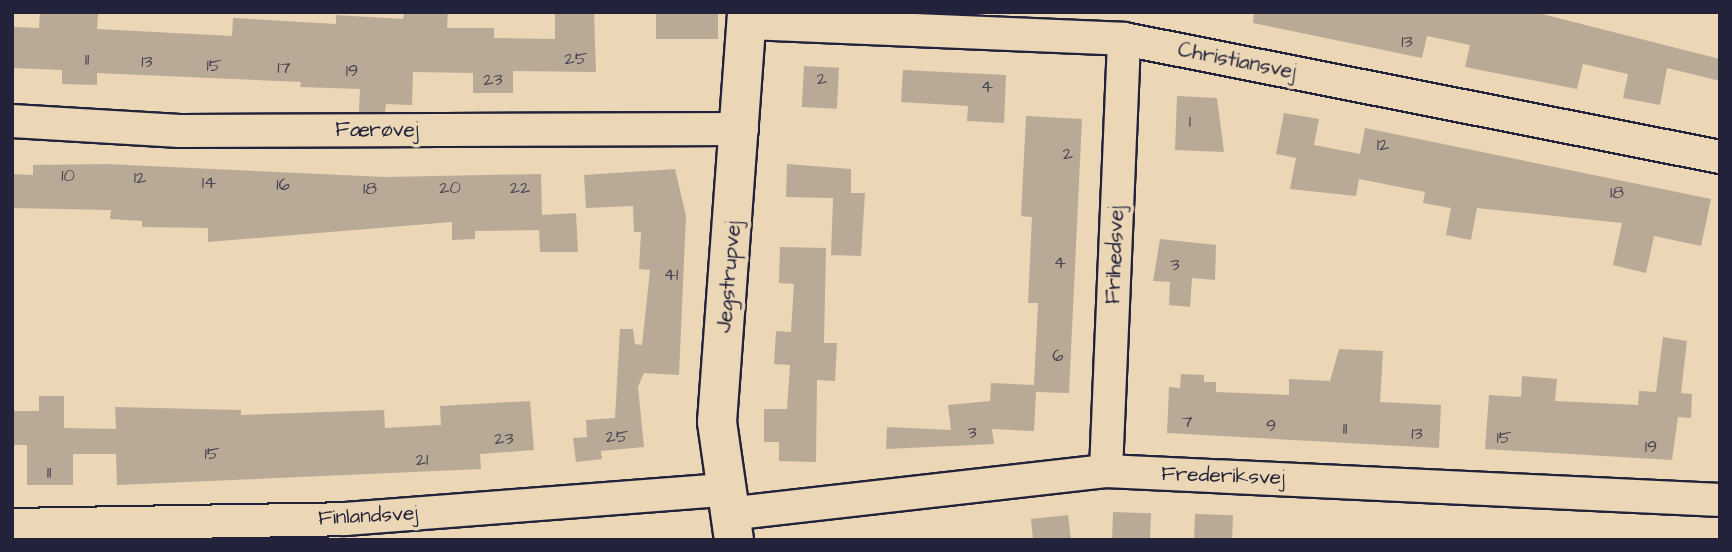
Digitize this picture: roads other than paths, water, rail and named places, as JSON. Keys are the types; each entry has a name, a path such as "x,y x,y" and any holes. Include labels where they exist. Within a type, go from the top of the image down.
{"street":[{"name":"Christiansvej","path":"747,17 1124,39 1720,157"},
{"name":"Jegstrupvej","path":"728,515 717,422 742,130 747,17"},
{"name":"Frihedsvej","path":"1106,471 1124,39"},
{"name":"Færøvej","path":"12,121 180,131 742,130"},
{"name":"Frederiksvej","path":"728,515 1106,471 1720,500"},
{"name":"Finlandsvej","path":"12,525 728,515"}]}
